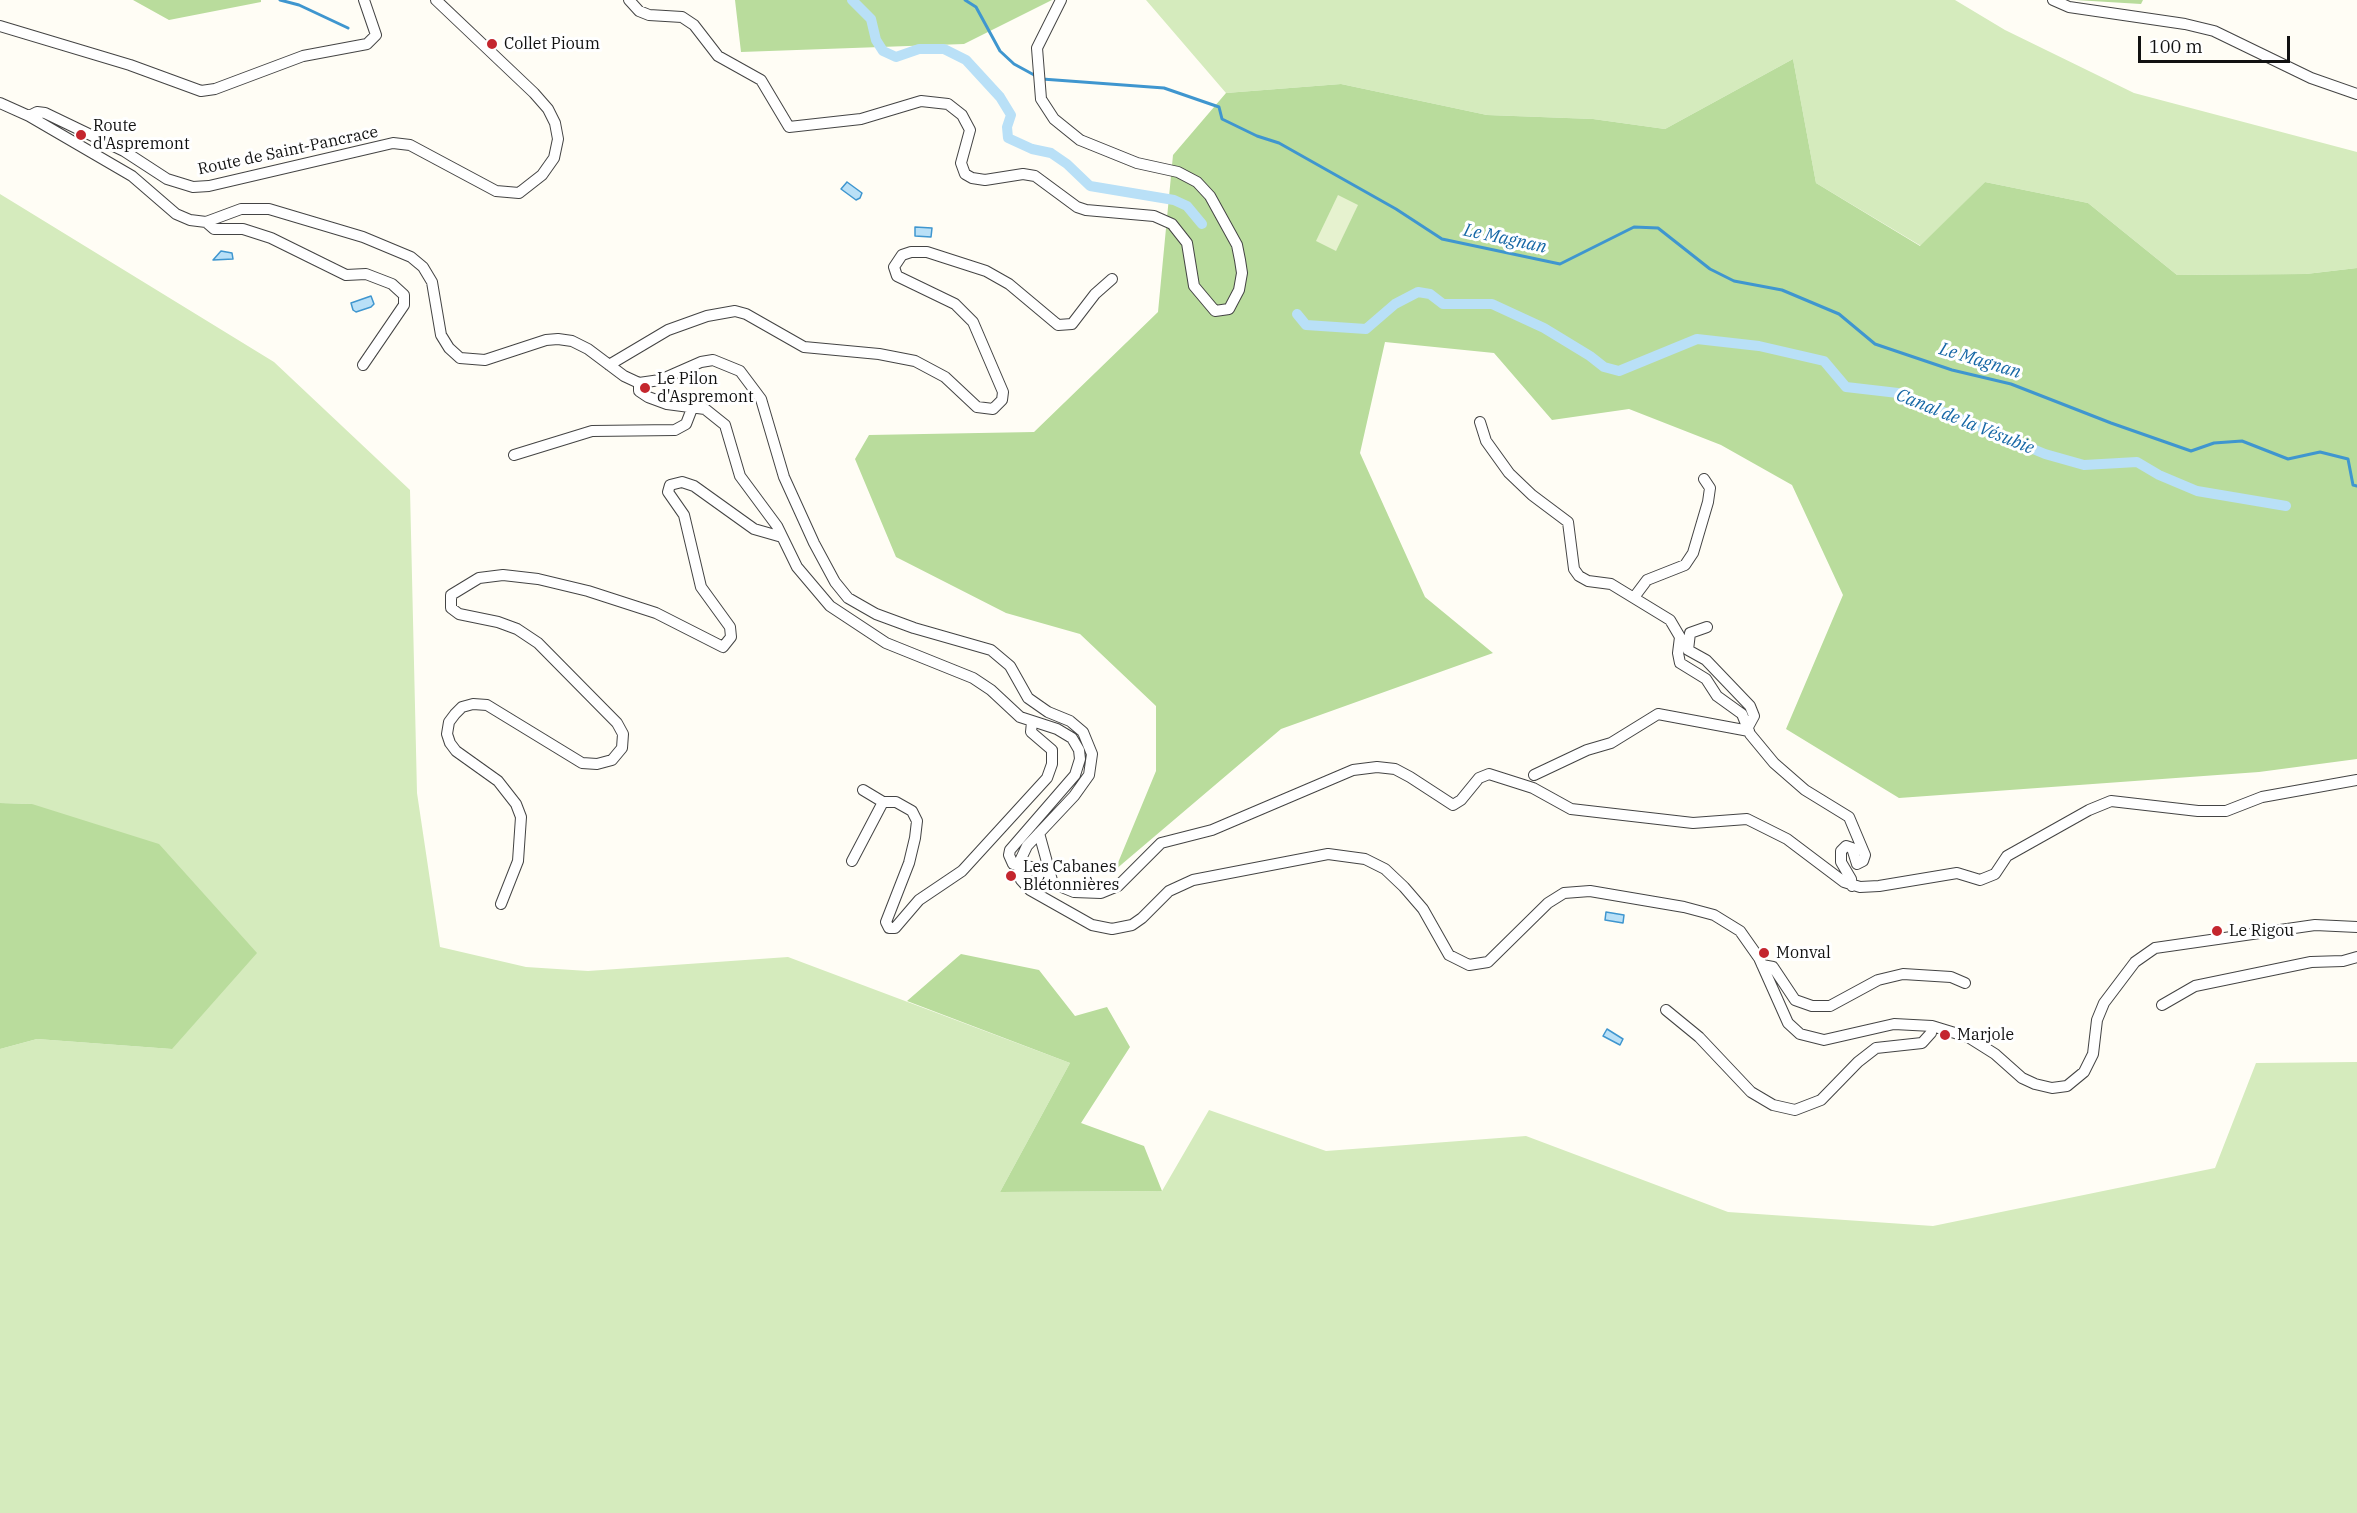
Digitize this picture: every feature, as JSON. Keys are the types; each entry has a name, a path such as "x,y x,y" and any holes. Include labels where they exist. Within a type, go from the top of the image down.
{"street":[{"path":"0,26 130,65 201,91 215,89 303,56 367,44 376,35 364,0"},
{"name":"Route de Saint-Pancrace","path":"29,116 37,112 45,113 124,151 167,179 193,187 209,186 393,143 410,146 496,191 519,193 542,175 554,158 558,139 555,123 548,109 534,93 436,0"},
{"path":"629,0 639,10 649,15 682,17 694,25 718,56 761,80 789,127 861,119 921,101 948,104 962,115 970,130 961,163 965,174 972,178 985,180 1023,174 1035,176 1077,207 1096,212 1154,216 1172,224 1187,243 1194,286 1215,311 1229,309 1239,290 1242,273 1240,260 1237,246 1210,196 1197,182 1178,172 1137,163 1080,140 1054,119 1041,99 1037,71 1038,48 1061,0"},
{"path":"2053,0 2069,7 2185,24 2214,31 2311,78 2357,94"},
{"path":"0,103 29,116 132,176 176,214 190,220 206,222 241,209 269,209 363,237 411,257 423,267 432,282 441,335 449,348 460,358 485,360 546,340 558,339 572,341 588,349 624,376 639,383 660,380 701,362 713,360 740,371 761,399 784,477 814,543 835,582 848,598 876,614 914,628 959,639 1001,656 1028,698 1048,712 1070,721 1083,732 1092,754 1089,775 1074,796 1027,846 1018,865 1021,880 1030,890 1080,919 1112,929 1136,923 1169,891 1193,880 1299,857 1346,854 1376,864 1395,878 1423,909 1449,955 1469,965 1488,962 1548,903 1560,895 1578,891 1684,907 1714,915 1740,931 1762,965 1788,1023 1808,1038 1824,1040 1894,1024 1932,1026 1968,1037 1995,1054 2028,1081 2047,1087 2062,1087 2078,1078 2089,1063 2100,1011 2127,971 2149,951 2164,945 2307,926 2357,927"},
{"path":"206,222 214,230 243,230 271,238 346,275 366,274 392,284 404,295 404,305 363,365"},
{"path":"609,365 668,330 706,316 735,312 746,314 804,346 879,354 915,361 945,377 977,407 993,409 1002,400 1003,392 973,322 955,304 897,276 894,267 902,255 910,252 927,252 986,271 1009,284 1058,325 1072,324 1095,294 1112,279"},
{"path":"639,383 639,391 648,397 667,404 705,409 725,425 740,476 782,537 797,567 830,606 886,643 973,678 991,690 1011,711 1032,722 1057,729 1072,738 1079,750 1080,759 1068,786 1010,850 1010,860 1018,865 1035,869 1044,879 1074,892 1101,893 1118,886 1161,843 1212,830 1353,770 1377,767 1395,769 1453,805 1461,800 1479,778 1489,774 1533,788 1571,809 1693,823 1747,819 1787,839 1852,886 1879,886 1957,873 1980,880 1995,874 2007,856 2089,810 2111,801 2198,811 2226,811 2262,797 2357,780"},
{"path":"514,454 592,431 675,430 686,424 693,406"},
{"path":"1480,422 1486,441 1509,472 1532,495 1568,522 1575,569 1579,576 1588,581 1611,584 1635,596 1670,620 1680,637 1678,654 1680,663 1706,679 1717,696 1742,714 1748,729 1774,763 1805,790 1849,817 1865,855 1863,861 1857,864 1852,848 1846,846 1841,851 1841,862 1851,879 1852,886"},
{"path":"1635,596 1647,580 1685,565 1693,553 1708,502 1710,488 1704,479"},
{"path":"501,904 518,861 521,817 516,804 498,781 456,751 447,734 449,722 462,707 473,704 487,705 582,763 597,764 612,760 622,748 624,734 617,723 538,643 517,629 498,622 459,614 450,608 451,595 479,578 503,575 538,579 588,591 656,614 723,647 731,637 730,627 701,587 684,515 668,492 670,485 681,482 694,486 754,529 782,537"},
{"path":"1707,627 1690,633 1688,650 1706,660 1750,706 1754,716 1748,729"},
{"path":"1534,775 1587,750 1611,743 1658,714 1748,729"},
{"path":"863,790 883,802 889,801 907,807 917,821 909,863 887,917 887,926 891,929 900,924 919,900 962,871 1047,778 1052,764 1052,750 1031,732 1032,722"},
{"path":"852,861 883,802"},
{"path":"1039,832 1046,866"},
{"path":"1027,846 1038,852 1053,884"},
{"path":"2162,1005 2194,986 2311,962 2343,961 2357,957"},
{"path":"1762,965 1773,968 1790,996 1812,1006 1837,1003 1878,980 1903,974 1951,977 1965,983"},
{"path":"1666,1010 1699,1037 1758,1097 1781,1107 1795,1110 1821,1100 1858,1062 1876,1048 1922,1043 1932,1033 1932,1026"}],"green space":[{"path":"133,0 261,0 261,2 169,20"},
{"path":"735,0 1052,0 964,44 741,52"},
{"path":"1146,0 1955,0 2005,30 2134,93 2357,152 2357,268 2306,274 2177,275 2088,203 1985,182 1921,246 1816,183 1793,59 1665,129 1593,119 1487,115 1341,84 1226,93"},
{"path":"2075,0 2143,0 2141,4"},
{"path":"1793,59 1816,183 1920,246 1985,182 2088,203 2177,275 2306,274 2357,268 2357,759 2259,772 1899,798 1786,729 1843,595 1792,485 1721,445 1629,409 1552,420 1494,353 1385,342 1360,453 1425,597 1493,653 1281,729 1115,870 1156,771 1156,706 1080,634 1006,613 896,557 855,459 869,435 1034,432 1158,312 1173,155 1226,93 1341,84 1487,115 1593,119 1665,129"},
{"path":"0,194 274,362 410,490 417,793 440,947 526,967 588,971 788,957 1070,1063 1000,1192 1162,1191 1209,1110 1326,1151 1526,1136 1728,1212 1933,1226 2215,1168 2256,1063 2357,1062 2357,1513 0,1513 0,1049 37,1039 172,1049 32,804 0,803"},
{"path":"1338,195 1358,205 1336,251 1316,241"},
{"path":"0,803 32,804 159,844 257,953 172,1049 37,1039 0,1049"},
{"path":"961,954 1039,970 1075,1016 1107,1007 1130,1047 1081,1123 1144,1146 1162,1191 1000,1192 1070,1063 907,1001"}],"water":[{"path":"847,182 862,193 860,198 856,200 841,189"},
{"path":"915,227 932,228 931,237 915,236"},
{"path":"221,251 232,253 233,259 213,260"},
{"path":"371,296 374,304 371,307 356,312 353,310 351,303"},
{"path":"1606,912 1624,915 1623,923 1605,920"},
{"path":"1607,1029 1623,1039 1620,1045 1603,1036"}],"waterway":[{"path":"280,0 299,5 348,28"},
{"name":"Canal de la Vésubie","path":"852,0 871,19 876,40 883,51 896,57 919,49 944,49 966,60 1000,97 1011,115 1007,127 1008,138 1032,149 1051,153 1067,164 1090,186 1174,200 1187,206 1202,224"},
{"name":"Le Magnan","path":"965,0 976,7 1000,51 1014,64 1036,76"},
{"name":"Le Magnan","path":"1042,79 1164,88 1219,107 1222,119 1257,136 1279,143 1396,209 1442,239 1560,264 1634,227 1658,228 1710,269 1734,281 1782,290 1839,314 1875,344 1952,370 2011,384 2191,451 2214,443 2242,441 2288,459 2320,452 2348,459 2353,485 2357,486"},
{"name":"Canal de la Vésubie","path":"1297,314 1306,325 1366,329 1395,304 1418,292 1430,294 1443,304 1492,304 1544,328 1604,367 1619,371 1697,339 1759,346 1824,361 1846,387 1898,393 2045,454 2084,465 2137,462 2159,475 2197,491 2286,506"}],"place":[{"name":"Collet Pioum","path":"492,44"},
{"name":"Route d'Aspremont","path":"81,135"},
{"name":"Le Pilon d'Aspremont","path":"645,388"},
{"name":"Les Cabanes Blétonnières","path":"1011,876"},
{"name":"Le Rigou","path":"2217,931"},
{"name":"Monval","path":"1764,953"},
{"name":"Marjole","path":"1945,1035"}]}
